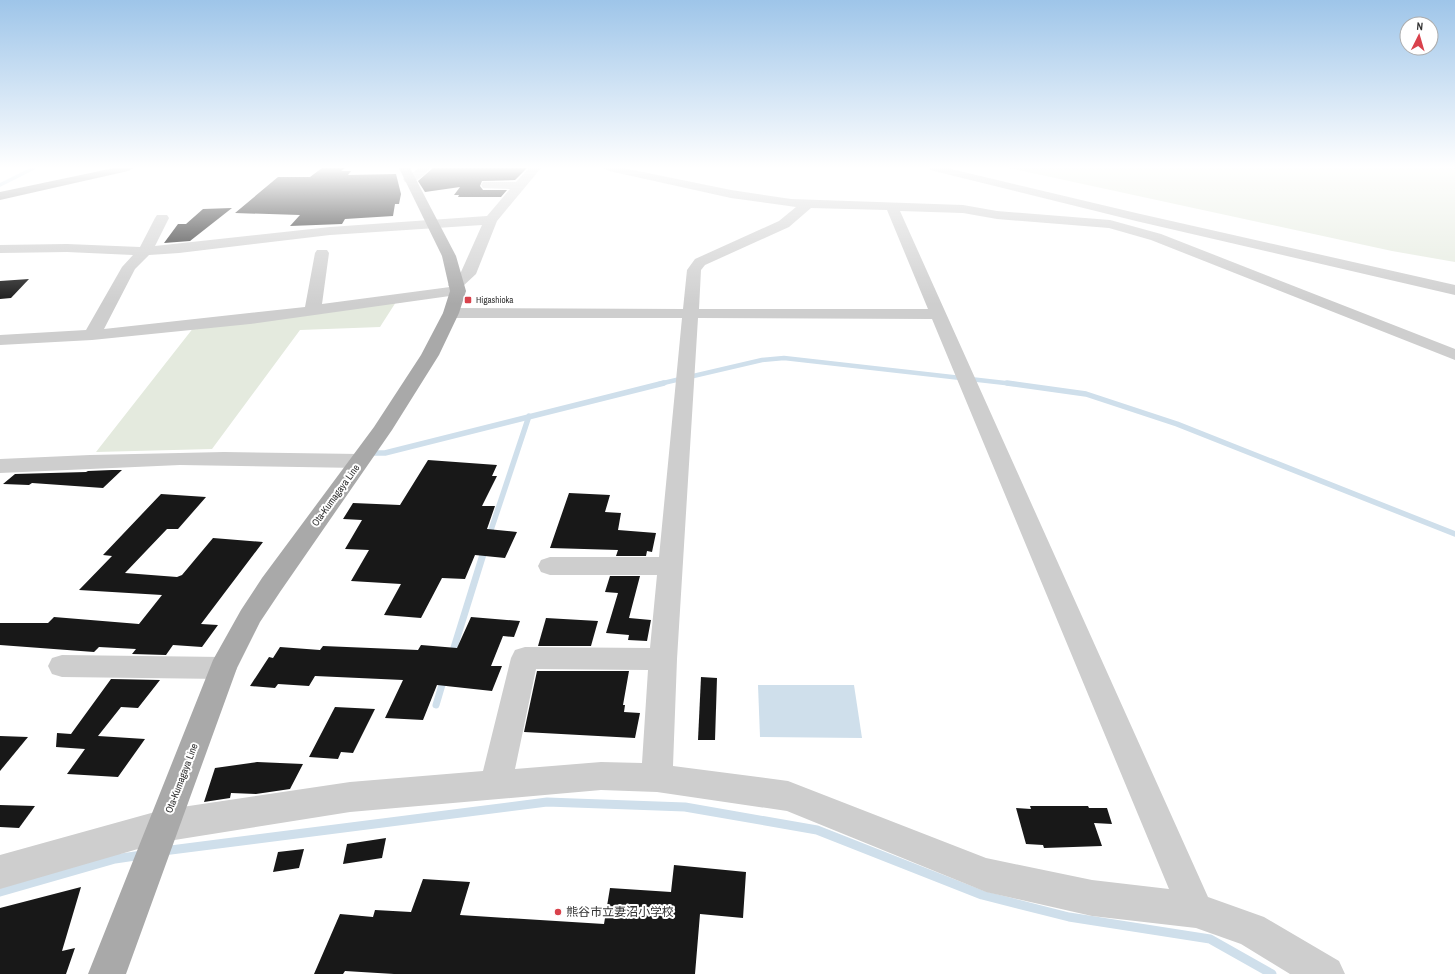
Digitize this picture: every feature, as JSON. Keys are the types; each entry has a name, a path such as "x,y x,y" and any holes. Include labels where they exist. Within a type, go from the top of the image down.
{"main road":[{"path":"430,213 449,256 457,288"},
{"name":"Ota-Kumagaya Line","path":"107,974 223,668 250,617 271,585 359,461 430,355 451,313 457,288"}],"street":[{"path":"0,340 92,334 250,319 457,288 468,274 491,220 497,213"},
{"path":"657,778 663,659 694,270 700,262 784,224 796,213"},
{"path":"895,213 1196,910"},
{"path":"988,213 1093,222 1124,227 1156,237 1455,355"},
{"path":"1120,213 1455,290"},
{"path":"92,334 129,267 145,251 162,218"},
{"path":"0,249 67,248 145,251 179,249 330,231 491,220"},
{"path":"313,310 322,253"},
{"path":"451,313 939,314"},
{"path":"0,480 8,465 149,459 289,459 359,461"},
{"path":"550,566 670,566"},
{"path":"496,784 525,658 663,659"},
{"path":"62,666 223,668"},
{"path":"0,872 162,826 350,797 601,776 657,778 788,796 986,875 1092,898 1196,910 1251,930 1326,974"}],"shaded area":[{"path":"1219,213 1455,213 1455,262 1392,251"},
{"path":"396,302 380,327 300,330 212,449 96,452 194,327"}],"water":[{"path":"758,685 854,685 862,738 760,737"}],"building":[{"path":"198,213 225,213 190,241 164,243 178,224 186,224"},
{"path":"250,213 393,213 393,216 345,219 342,224 290,226 300,215"},
{"path":"29,279 11,298 0,299 0,281"},
{"path":"428,460 497,465 492,476 497,476 482,506 495,506 487,529 517,532 505,558 475,555 465,579 442,578 421,618 384,615 401,584 351,581 369,550 345,549 362,520 343,519 353,503 400,505"},
{"path":"122,470 103,488 32,483 29,485 3,484 15,474"},
{"path":"569,493 610,495 605,512 621,513 618,530 656,533 652,552 647,551 646,556 616,556 618,550 550,548"},
{"path":"161,494 206,497 178,529 167,529 125,573 177,577 182,575 213,538 263,542 201,624 218,625 202,647 173,645 166,655 132,654 136,649 99,647 94,652 0,645 0,623 48,623 54,617 139,624 162,595 79,590 112,556 103,555"},
{"path":"610,576 640,576 629,618 651,620 647,641 628,640 629,635 606,633 618,593 605,592"},
{"path":"471,617 520,621 514,637 503,636 491,666 502,666 492,691 437,685 423,720 385,718 403,680 315,676 309,686 278,684 275,688 250,686 269,657 273,658 280,647 320,650 323,646 418,650 421,645 457,648"},
{"path":"546,618 598,621 591,646 538,646"},
{"path":"537,671 629,671 623,705 625,705 624,712 640,713 635,738 524,732"},
{"path":"701,677 717,678 715,740 698,740"},
{"path":"111,679 160,680 138,708 121,707 98,736 145,739 118,777 67,774 85,749 56,747 57,733 71,734"},
{"path":"335,707 375,709 353,753 341,752 338,759 309,757"},
{"path":"0,736 28,737 0,771"},
{"path":"257,762 303,764 290,789 256,794 231,793 230,798 204,802 215,768"},
{"path":"0,805 35,806 19,828 0,827"},
{"path":"1030,806 1088,806 1089,808 1107,808 1112,824 1094,823 1102,846 1044,848 1043,845 1026,844 1016,808 1031,809"},
{"path":"386,838 382,858 343,864 347,844"},
{"path":"304,849 299,868 273,872 278,852"},
{"path":"674,865 746,872 743,918 700,914 695,974 394,974 345,971 343,974 314,974 340,914 373,917 375,910 411,912 423,879 470,882 460,915 604,924 610,888 671,892"},
{"path":"81,887 62,951 75,948 66,974 0,974 0,908"}],"waterway":[{"path":"659,384 762,360 784,358 1014,384"},
{"path":"529,417 664,383"},
{"path":"1007,383 1086,394 1177,424 1455,534"},
{"path":"368,453 385,453 529,417"},
{"path":"489,536 529,417"},
{"path":"452,654 485,548"},
{"path":"436,705 444,678"},
{"path":"163,851 547,802 685,807 817,830 982,895 1069,917 1210,939 1272,974"},
{"path":"0,892 115,859 142,855"}],"place":[{"name":"Higashioka","path":"468,300"},
{"name":"熊谷市立妻沼小学校","path":"558,912"}]}
